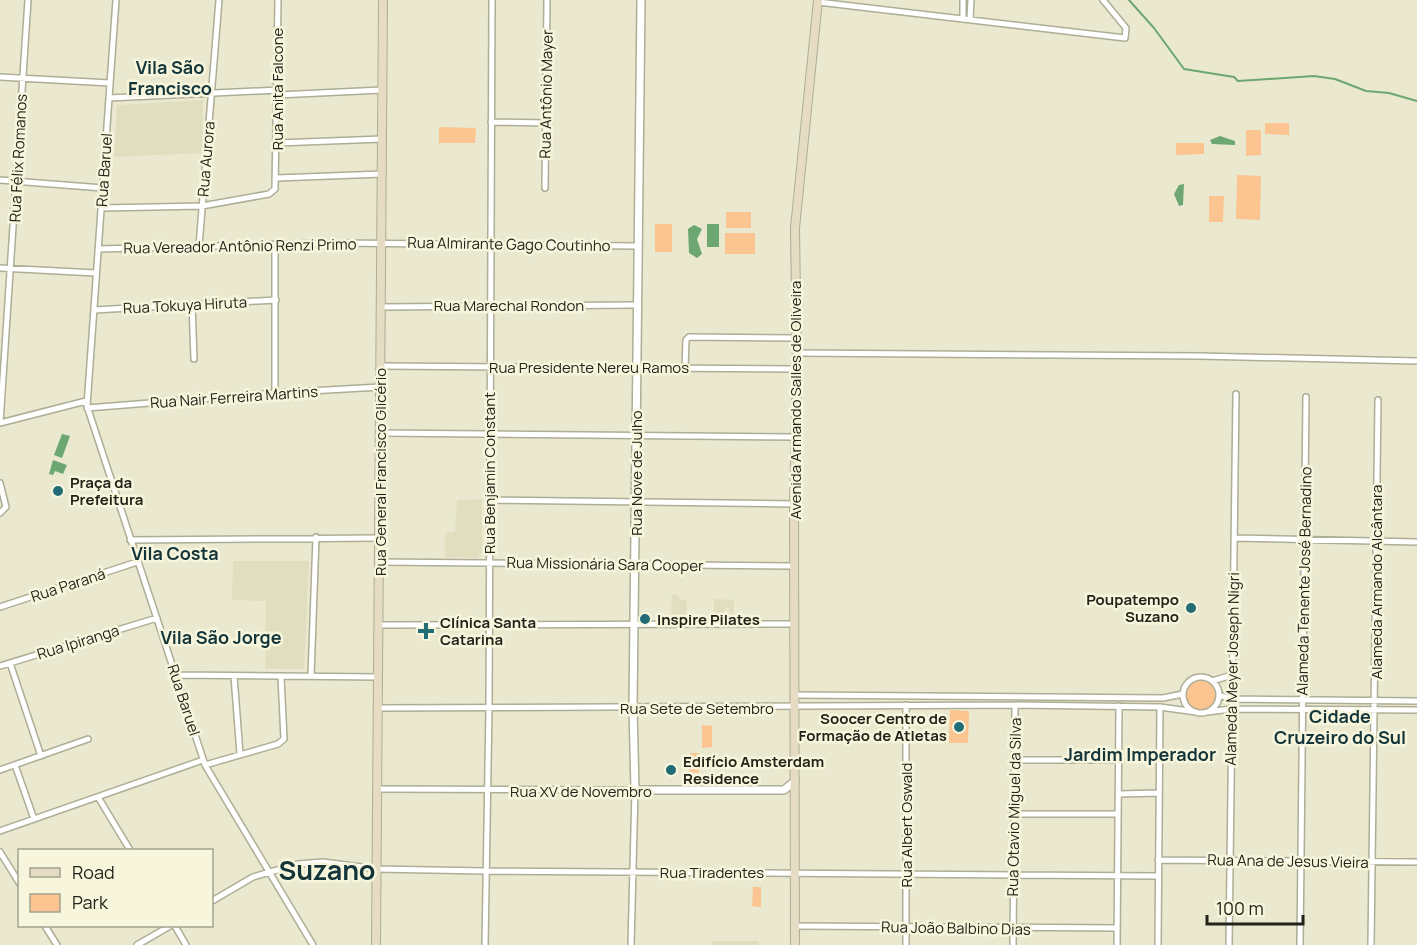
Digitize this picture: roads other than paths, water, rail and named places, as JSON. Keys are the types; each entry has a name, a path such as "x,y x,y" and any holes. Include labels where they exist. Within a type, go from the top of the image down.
{"main road":[{"name":"Rua General Francisco Glicério","path":"376,945 383,0"},
{"name":"Avenida Armando Salles de Oliveira","path":"795,945 796,209 818,1"}],"street":[{"name":"Rua Félix Romanos","path":"0,423 28,0"},
{"name":"Rua Baruel","path":"116,0 87,408 204,762 313,945"},
{"name":"Rua Aurora","path":"199,246 219,0"},
{"name":"Rua Anita Falcone","path":"277,178 278,0"},
{"name":"Rua Benjamin Constant","path":"485,945 489,708 492,0"},
{"name":"Rua Antônio Mayer","path":"545,188 548,0"},
{"name":"Rua Nove de Julho","path":"632,945 641,0"},
{"path":"963,0 967,18"},
{"path":"967,18 971,0"},
{"path":"818,1 1125,38 1126,27 1103,0"},
{"path":"0,76 110,83"},
{"path":"110,98 382,90"},
{"path":"491,122 546,123"},
{"path":"277,143 382,139"},
{"path":"102,208 202,206 269,194 276,189 277,178 382,174"},
{"path":"0,180 103,188"},
{"name":"Rua Almirante Gago Coutinho","path":"381,243 637,246"},
{"name":"Rua Vereador Antônio Renzi Primo","path":"98,249 381,243"},
{"path":"275,244 275,393"},
{"path":"0,268 96,273"},
{"name":"Rua Tokuya Hiruta","path":"94,310 276,300"},
{"path":"192,304 194,359"},
{"name":"Rua Marechal Rondon","path":"381,306 637,305"},
{"path":"685,368 686,340 689,337 797,338"},
{"path":"797,353 1200,356 1417,361"},
{"name":"Rua Presidente Nereu Ramos","path":"380,366 797,369"},
{"name":"Rua Nair Ferreira Martins","path":"87,408 380,387"},
{"name":"Alameda Meyer Joseph Nigri","path":"1229,945 1236,394"},
{"name":"Alameda Tenente José Bernadino","path":"1300,945 1306,398"},
{"name":"Alameda Armando Alcântara","path":"1371,945 1378,400"},
{"path":"0,423 86,401"},
{"path":"380,433 637,433 796,437"},
{"path":"0,483 6,507 0,513"},
{"path":"489,500 794,504"},
{"path":"311,676 316,537"},
{"path":"130,540 379,538"},
{"path":"1234,538 1417,542"},
{"name":"Rua Paraná","path":"0,607 137,562"},
{"name":"Rua Missionária Sara Cooper","path":"379,562 795,566"},
{"name":"Rua Ipiranga","path":"0,666 157,618"},
{"path":"379,625 794,624"},
{"path":"10,663 41,756"},
{"path":"176,675 378,677"},
{"path":"1212,681 1232,675"},
{"path":"234,676 240,754"},
{"path":"0,831 204,762 278,744 285,736 281,677"},
{"path":"1207,712 1216,705 1219,695 1212,681 1204,677 1192,679 1183,694 1186,705 1196,712 1207,712 1231,709 1417,710"},
{"name":"Rua Sete de Setembro","path":"795,695 1163,698 1183,694"},
{"path":"1219,695 1232,699 1417,701"},
{"name":"Rua Albert Oswald","path":"906,705 906,945"},
{"name":"Rua Sete de Setembro","path":"378,708 1015,705 1160,706 1196,712"},
{"name":"Rua Otavio Miguel da Silva","path":"1013,945 1015,705"},
{"path":"1117,945 1119,706"},
{"path":"1158,945 1160,706"},
{"path":"0,770 88,739"},
{"path":"1014,760 1118,760"},
{"path":"15,765 34,819"},
{"path":"795,781 784,790 795,800"},
{"name":"Rua XV de Novembro","path":"378,789 784,790"},
{"path":"1118,794 1159,793"},
{"path":"98,797 129,849"},
{"path":"1013,814 1118,814"},
{"path":"0,852 18,881"},
{"name":"Rua Ana de Jesus Vieira","path":"1158,860 1417,862"},
{"name":"Rua Tiradentes","path":"213,900 267,871 312,862 377,869 485,872 634,871 1157,876"},
{"name":"Rua João Balbino Dias","path":"795,926 1117,928"},
{"path":"46,927 57,945"},
{"path":"137,945 168,927"},
{"path":"176,927 186,945"}],"waterway":[{"path":"1129,0 1154,28 1184,69 1234,77 1238,81 1314,76 1335,79 1366,91 1389,93 1417,101"}],"place":[{"name":"Praça da Prefeitura","path":"58,491"},
{"name":"Poupatempo Suzano","path":"1191,608"},
{"name":"Inspire Pilates","path":"645,619"},
{"name":"Clínica Santa Catarina","path":"426,631"},
{"name":"Soocer Centro de Formação de Atletas","path":"959,727"},
{"name":"Edifício Amsterdam Residence","path":"671,770"}],"district":[{"name":"Vila São Francisco","path":"170,77"},
{"name":"Vila Costa","path":"175,553"},
{"name":"Vila São Jorge","path":"221,637"},
{"name":"Cidade Cruzeiro do Sul","path":"1340,726"},
{"name":"Jardim Imperador","path":"1140,754"},
{"name":"Suzano","path":"327,869"}]}
